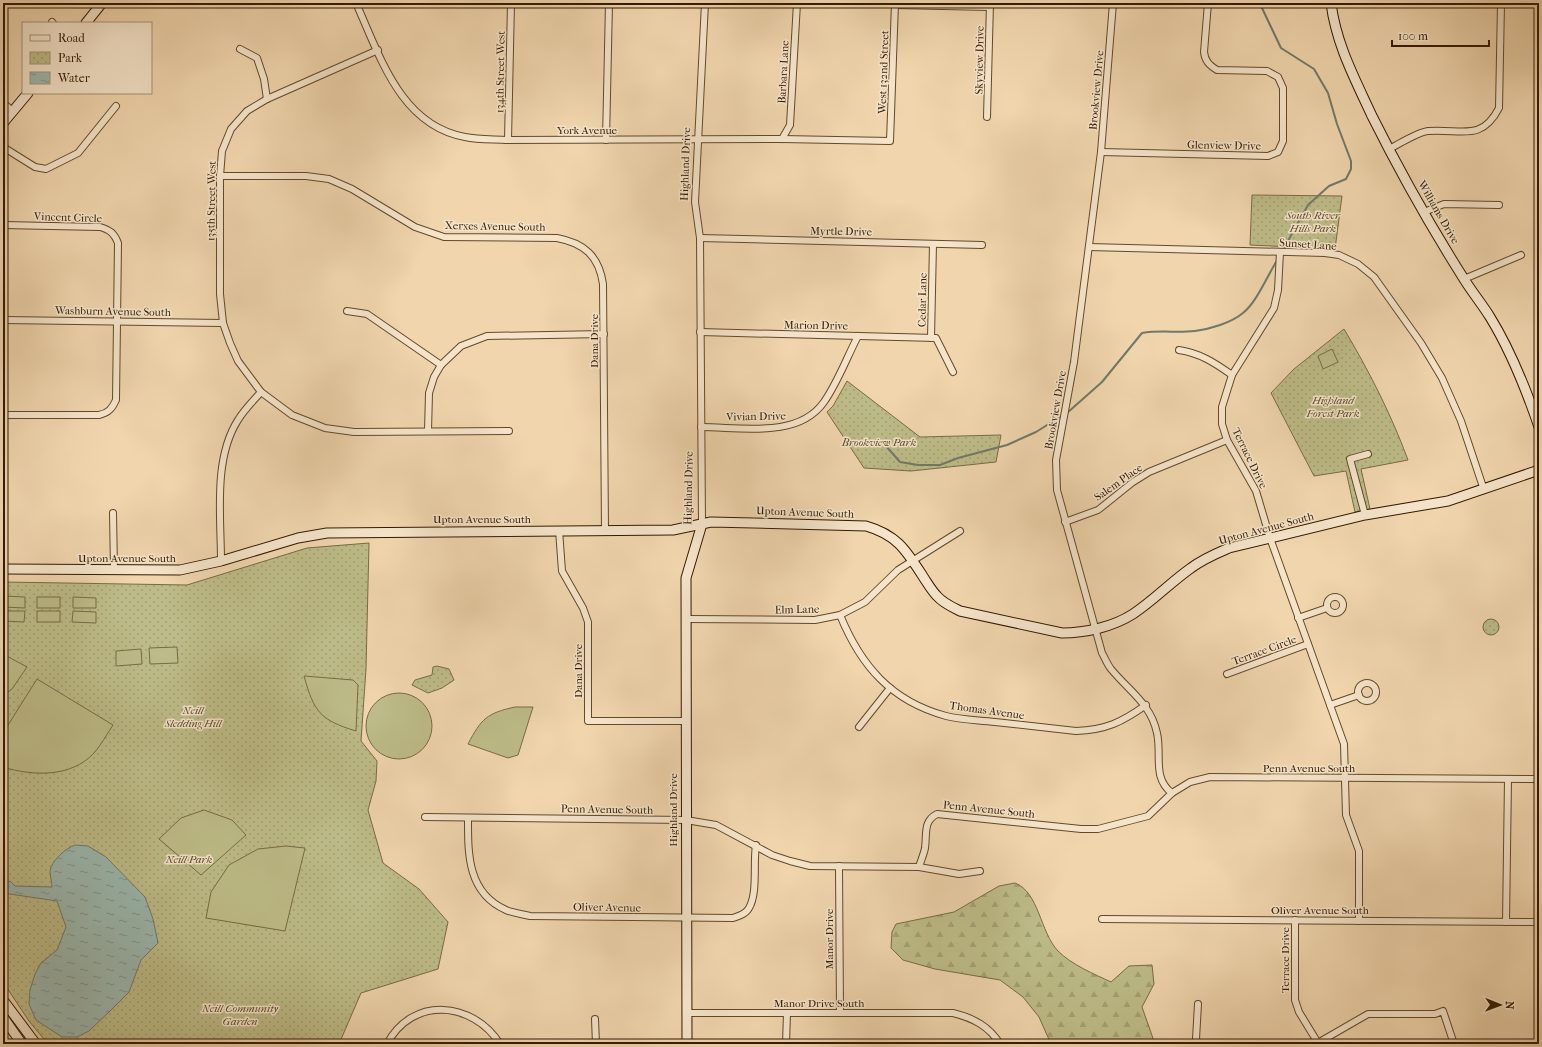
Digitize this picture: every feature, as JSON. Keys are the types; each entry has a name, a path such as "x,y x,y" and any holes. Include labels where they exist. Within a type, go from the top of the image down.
{"street":[{"path":"87,22 102,3"},
{"name":"York Avenue","path":"356,3 399,94 427,121 446,131 465,138 508,140 782,139 890,141"},
{"name":"134th Street West","path":"508,140 511,3"},
{"path":"606,140 609,3"},
{"name":"Highland Drive","path":"687,1044 685,721 686,578 702,524 700,238 695,202 705,3"},
{"name":"Barbara Lane","path":"782,139 790,125 797,3"},
{"name":"Brookview Drive","path":"1113,3 1101,152 1074,362 1056,460 1057,490 1102,653 1110,668 1146,705 1157,733 1159,769 1162,781 1164,787 1172,793"},
{"name":"Glenview Drive","path":"1101,152 1268,156 1278,152 1283,141 1283,88 1278,76 1267,71 1217,70 1210,66 1205,60 1204,52 1208,3"},
{"name":"Williams Drive","path":"1331,3 1334,22 1346,62 1388,149 1464,279 1490,317 1513,359 1529,396 1539,427"},
{"path":"1388,149 1427,131 1471,132 1480,130 1492,121 1499,108 1502,3"},
{"path":"895,4 990,5"},
{"name":"West 132nd Street","path":"890,141 895,4"},
{"name":"Skyview Drive","path":"988,117 990,5"},
{"path":"240,49 257,58 264,78 267,99"},
{"name":"135th Street West","path":"378,50 267,99 247,111 231,129 222,151 220,176 220,294 223,323 238,361 261,392 292,414 325,428 354,432 509,431"},
{"path":"3,123 27,94"},
{"path":"3,103 13,111"},
{"path":"3,147 35,167 46,169 78,153 116,106"},
{"name":"Xerxes Avenue South","path":"220,176 306,176 329,179 352,189 415,227 444,237 557,238 573,241 590,253 601,271"},
{"path":"1424,212 1444,204 1499,205"},
{"name":"Vincent Circle","path":"3,225 100,227 110,230 115,235 118,243 117,321"},
{"name":"Myrtle Drive","path":"700,238 982,245"},
{"name":"Cedar Lane","path":"933,244 931,338 936,338 952,372"},
{"name":"Sunset Lane","path":"1089,247 1325,253 1339,255 1358,264 1374,277 1421,343 1442,378 1461,422 1484,490"},
{"name":"Terrace Drive","path":"1280,252 1278,290 1274,308 1232,374 1222,406 1222,424 1227,440 1256,492 1270,538 1344,744 1346,815 1359,851 1359,920"},
{"path":"1464,279 1521,255"},
{"name":"Dana Drive","path":"601,271 603,284 604,334 605,530"},
{"path":"347,311 367,314 441,365"},
{"name":"Washburn Avenue South","path":"3,320 223,323"},
{"path":"3,415 99,415 113,408 116,400 117,321"},
{"name":"Marion Drive","path":"700,332 931,338"},
{"path":"428,431 429,393 434,377 441,365 461,346 487,336 604,334"},
{"name":"Vivian Drive","path":"701,427 779,428 792,426 804,421 825,401 858,336"},
{"path":"1179,350 1191,352 1208,358 1232,374"},
{"path":"221,561 220,477 224,453 237,420 261,392"},
{"name":"Salem Place","path":"1065,522 1098,510 1133,482 1149,472 1227,440"},
{"path":"1365,515 1350,459 1368,454"},
{"name":"Upton Avenue South","path":"3,569 180,570 221,561 298,538 326,533 673,530 711,522 866,526 880,530 892,537 901,545 936,596 947,605 960,611 1062,633 1078,633 1095,629 1133,614 1191,568 1209,556 1229,548 1365,515 1448,501 1539,470"},
{"path":"113,513 114,570"},
{"name":"Dana Drive","path":"559,530 562,571 584,608 588,622 588,721 685,721"},
{"name":"Elm Lane","path":"686,619 815,620 840,615 865,602 898,570 912,560 960,531"},
{"path":"1298,618 1327,608"},
{"name":"Thomas Avenue","path":"840,615 849,637 859,655 874,673 890,688 918,706 947,716 1076,732 1094,731 1110,726 1125,719 1146,705"},
{"name":"Terrace Circle","path":"1227,674 1308,644"},
{"path":"859,727 890,688"},
{"path":"1330,705 1359,695"},
{"name":"Penn Avenue South","path":"425,817 686,820 716,825 790,862 810,866 919,867 925,847 926,824 930,817 937,814 1081,829 1098,829 1148,816 1172,793 1190,782 1210,777 1539,779"},
{"path":"1506,922 1508,779"},
{"name":"Oliver Avenue","path":"468,818 468,857 473,876 485,895 505,910 530,916 733,918 743,914 749,908 754,896 754,859 756,845"},
{"name":"Manor Drive","path":"839,866 840,1013"},
{"path":"919,867 959,874 980,871"},
{"name":"Oliver Avenue South","path":"1102,919 1539,922"},
{"name":"Terrace Drive","path":"1295,920 1295,1000 1299,1012 1317,1043"},
{"path":"3,1000 36,1044"},
{"path":"1198,1004 1196,1038 1200,1044"},
{"path":"386,1044 401,1026 416,1016 433,1010 450,1010 468,1014 481,1022 494,1034 500,1044"},
{"path":"1317,1043 1368,1014 1436,1014 1443,1011 1454,1044"},
{"name":"Manor Drive South","path":"686,1013 953,1013 969,1017 984,1025 1000,1044"},
{"path":"786,1044 787,1013"},
{"path":"3,1017 22,1044"},
{"path":"595,1019 596,1044"}],"green space":[{"name":"South River Hills Park","path":"1252,195 1342,196 1335,249 1250,245"},
{"name":"Highland Forest Park","path":"1344,329 1379,393 1408,460 1361,469 1370,509 1355,512 1346,471 1314,476 1271,393 1294,369"},
{"path":"1332,349 1338,362 1323,369 1318,356"},
{"name":"Brookview Park","path":"847,381 920,437 1001,435 996,462 911,471 864,468 827,412 833,406"},
{"name":"Neill Park","path":"369,543 366,669 361,741 377,761 376,781 368,810 383,863 419,889 448,922 438,969 361,993 339,1044 48,1044 29,1021 3,982 3,582 187,585 307,548"},
{"path":"3,596 25,597 25,608 3,607"},
{"path":"37,597 60,597 60,608 37,608"},
{"path":"73,597 96,598 96,608 73,608"},
{"path":"3,611 25,611 24,622 3,621"},
{"path":"37,611 60,611 60,622 37,622"},
{"path":"73,611 96,612 96,623 72,622"},
{"path":"1491,619 1497,621 1499,627 1497,633 1491,635 1485,633 1483,627 1485,621"},
{"path":"177,647 178,663 150,664 149,648"},
{"path":"141,649 142,664 116,666 116,651"},
{"path":"3,654 27,667 12,689 3,696"},
{"path":"437,666 449,669 454,680 442,688 428,693 412,685 415,680 432,675 433,667"},
{"path":"304,676 353,680 358,685 356,731 334,723 320,713 311,698"},
{"path":"37,679 113,725 94,753 85,761 63,771 38,773 3,767 3,733"},
{"path":"393,693 405,693 417,698 427,708 432,720 430,739 417,754 405,759 393,759 381,754 371,744 366,732 366,720 371,708 381,698"},
{"path":"515,707 533,707 518,755 508,758 468,744 481,723 486,718 505,709"},
{"path":"204,810 232,820 246,835 201,875 159,839 181,818"},
{"path":"286,846 305,848 285,931 206,918 211,892 229,865 258,849"},
{"path":"1015,883 1023,888 1034,903 1052,943 1058,951 1076,965 1111,982 1129,966 1152,965 1154,984 1142,1007 1155,1044 1051,1044 1039,1017 1023,997 1000,980 935,969 903,960 891,948 892,932 896,924 954,912 999,886"}],"water":[{"path":"75,845 88,846 106,857 145,897 153,919 158,943 141,960 129,992 111,1010 89,1031 77,1037 62,1037 36,1020 29,1004 30,990 35,974 41,963 57,950 66,927 57,901 3,893 3,883 5,884 10,881 15,886 52,887 50,871 53,863 63,852"}],"waterway":[{"path":"1258,3 1262,8 1281,48 1314,69 1328,93 1337,124 1351,161 1351,169 1346,179 1329,186 1308,205 1283,250"},
{"path":"1067,413 1102,382 1142,333 1188,332 1201,330 1226,323 1238,317 1248,308 1258,295 1278,259"},
{"path":"885,445 900,462 918,465 940,465 958,458 1007,445 1036,432 1063,415"}],"park label":[{"name":"Neill Sledding Hill","path":"193,716"},
{"name":"Neill Community Garden","path":"240,1014"}]}
